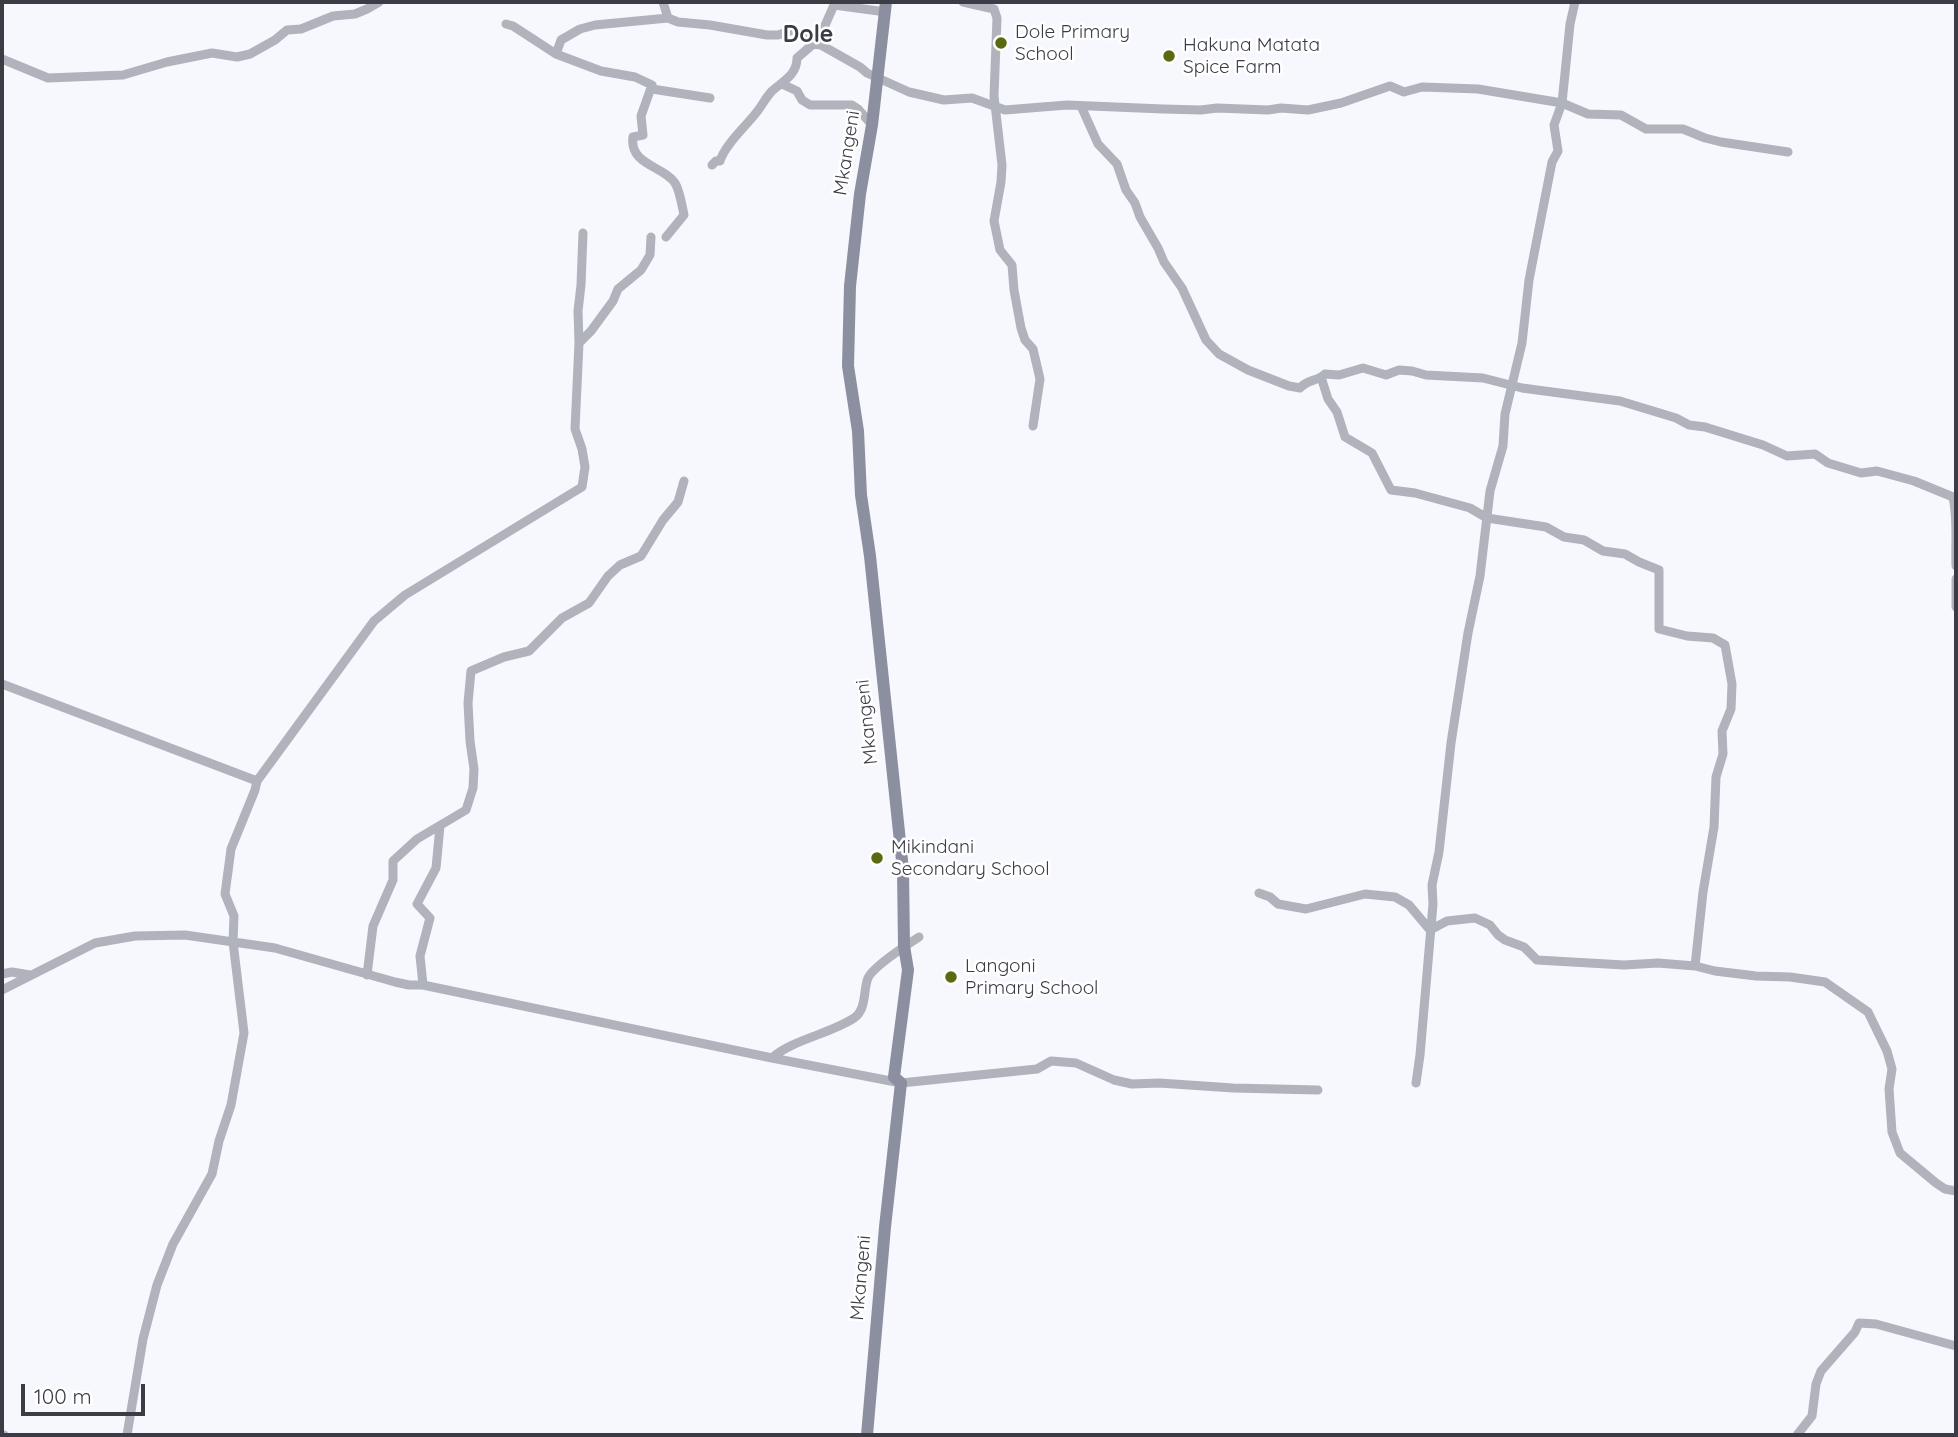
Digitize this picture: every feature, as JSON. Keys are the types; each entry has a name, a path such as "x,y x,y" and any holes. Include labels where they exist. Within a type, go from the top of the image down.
{"street":[{"path":"2,59 48,78 123,75 212,53 237,57 250,54 287,30 301,29 333,16 355,14 379,2"},
{"path":"663,2 668,18"},
{"path":"964,2 994,9 997,18 995,108 1002,165 994,221 1000,250 1012,265 1021,328 1025,340 1033,349 1040,379 1033,426"},
{"path":"1416,1083 1433,904 1432,885 1439,852 1451,743 1480,576 1490,491 1503,446 1505,414 1522,343 1529,280 1552,162 1558,150 1554,125 1562,103 1575,2"},
{"path":"712,165 720,161 737,134 772,92 794,72 797,58 818,39 834,3 886,7"},
{"name":"Mkangeni","path":"867,1435 884,1237 901,1083 894,1077 908,970 904,946 903,870 870,556 861,495 858,431 848,366 850,286 886,7"},
{"path":"556,54 561,40 580,29 594,25 668,18 677,22 710,24 767,35 793,30 812,44 821,45 878,79 909,92 944,100 972,98 1005,110 1067,105 1202,110 1316,109 1390,86 1404,92 1422,88 1478,89 1562,103 1587,114 1621,115 1646,128 1683,129 1721,142 1788,152"},
{"path":"506,24 556,54 601,71 635,77 652,85 641,116 643,135 633,137 632,140 635,150 649,166 675,183 684,215 666,237"},
{"path":"782,84 797,91 802,100 810,105 852,105 872,125"},
{"path":"652,89 710,98"},
{"path":"1081,106 1097,144 1117,164 1126,190 1164,262 1178,281 1206,340 1219,354 1232,361 1289,386 1300,388 1306,382 1325,374 1339,375 1363,368 1386,375 1399,370 1426,375 1483,378 1582,397 1620,401 1676,418 1689,425 1705,427 1763,445 1787,456 1815,454 1828,463 1861,474 1877,471 1914,481 1954,497 1956,566"},
{"path":"127,1435 141,1352 157,1285 173,1244 212,1174 231,1105 244,1033 233,942 234,916 225,894 231,849 257,781 374,621 405,594 582,487 585,467 575,429 583,233"},
{"path":"579,342 591,331 618,289 641,270 650,255 651,237"},
{"path":"1321,377 1345,437 1371,453 1391,489 1415,492 1470,508 1488,518 1546,527 1564,537 1584,540 1603,551 1625,554 1659,570 1659,629 1687,636 1713,638 1725,645 1731,684 1731,709 1722,731 1723,754 1716,777 1714,827 1695,966"},
{"path":"367,975 373,926 393,880 393,861 417,839 466,810 473,788 474,769 468,703 471,671 504,657 529,651 562,618 589,603 608,576 620,565 641,556 663,520 678,502 684,481"},
{"path":"1956,579 1956,607"},
{"path":"2,684 257,781"},
{"path":"423,985 420,956 430,918 417,904 436,868 440,826"},
{"path":"1259,893 1278,904 1306,909 1365,894 1395,897 1409,905 1430,930"},
{"path":"1430,930 1447,921 1475,918 1490,925 1505,940 1524,947 1536,960 1624,965 1658,963 1825,982 1868,1012 1887,1051 1892,1069 1889,1089 1892,1132 1900,1153 1936,1183 1945,1189 1956,1191"},
{"path":"2,990 95,943 135,936 185,935 275,948 409,985 423,985 901,1083 1026,1071 1037,1069 1051,1061 1076,1063 1114,1080 1132,1084 1318,1090"},
{"path":"772,1058 780,1051 829,1032 858,1016 868,977 904,946 919,937"},
{"path":"2,974 12,972 31,975"},
{"path":"1797,1435 1812,1416 1816,1384 1821,1371 1855,1332 1859,1323 1876,1324 1956,1346"}],"place":[{"name":"Dole Primary School","path":"1001,43"},
{"name":"Hakuna Matata Spice Farm","path":"1169,56"},
{"name":"Mikindani Secondary School","path":"877,858"},
{"name":"Langoni Primary School","path":"951,977"}],"district":[{"name":"Dole","path":"808,35"}]}
